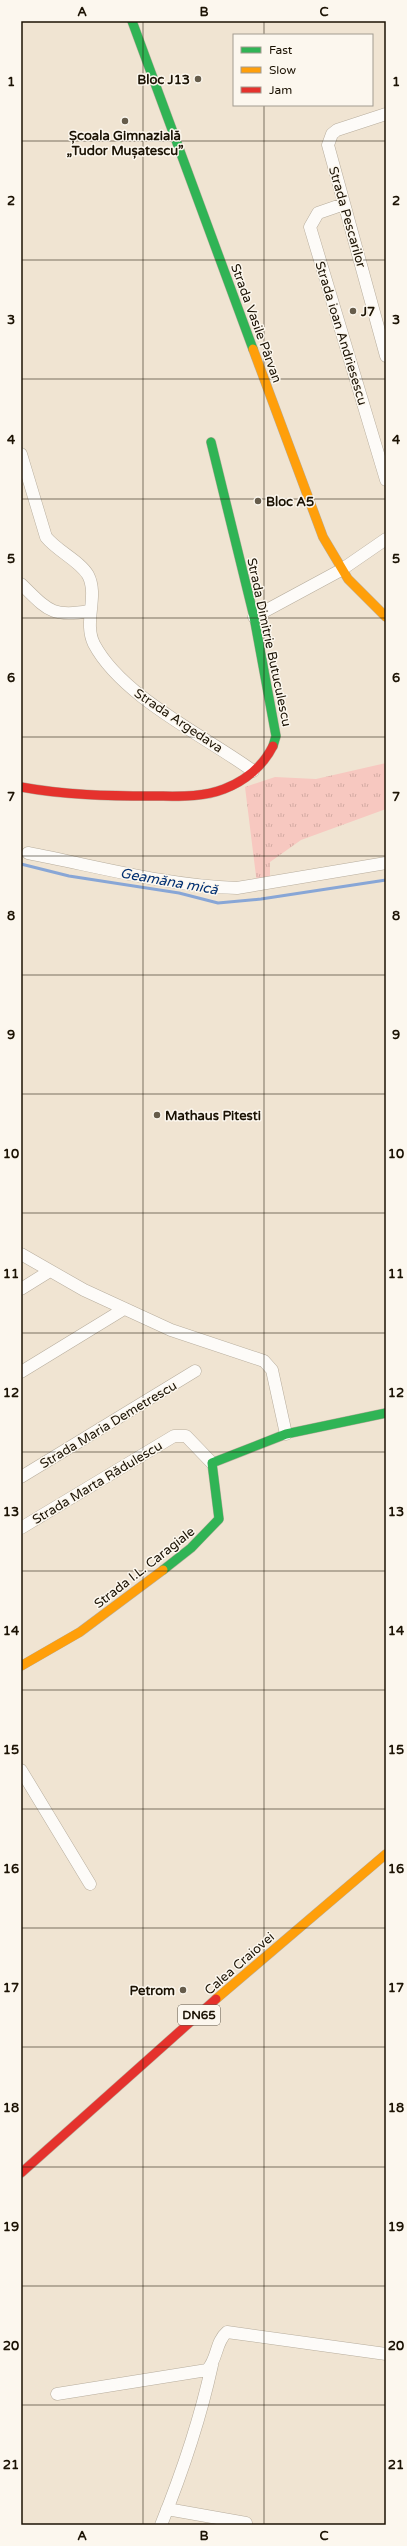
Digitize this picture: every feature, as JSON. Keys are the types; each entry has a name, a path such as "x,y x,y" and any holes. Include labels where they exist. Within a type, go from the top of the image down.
{"main road":[{"name":"Strada Vasile Pârvan","path":"132,21 301,483 323,537 341,570 386,617"},
{"name":"Strada Dimitrie Butuculescu","path":"21,787 56,794 171,796 205,793 224,789 254,771 269,756 274,747 276,736 254,617 211,442"},
{"path":"212,1463 262,1442 286,1434 386,1413"},
{"name":"Strada I.L. Caragiale","path":"21,1666 80,1632 114,1608 191,1548 212,1529 219,1519 212,1463"},
{"name":"Calea Craiovei","path":"21,2173 244,1975 386,1854"}],"street":[{"name":"Strada Pescarilor","path":"386,114 341,127 332,134 329,139 330,155 386,356"},
{"name":"Strada ioan Andriesescu","path":"344,204 318,213 310,227 386,480"},
{"name":"Strada Argedava","path":"21,454 46,537 53,546 88,576 91,592 88,622 94,643 130,686 157,707 254,771"},
{"path":"254,617 341,570 386,539"},
{"path":"21,584 40,602 59,614 89,611"},
{"path":"28,853 186,884 237,888 386,863"},
{"path":"21,1254 50,1271 124,1309 171,1330 264,1361 272,1370 286,1434"},
{"path":"21,1289 50,1271"},
{"path":"21,1372 124,1309"},
{"name":"Strada Maria Demetrescu","path":"21,1477 195,1371"},
{"name":"Strada Marta Rădulescu","path":"21,1528 174,1436 186,1436 212,1463"},
{"path":"21,1770 90,1884"},
{"path":"161,2525 205,2396 220,2338 228,2332 386,2354"},
{"path":"57,2394 207,2370 212,2365"},
{"path":"167,2509 246,2523"}],"green space":[{"path":"386,763 386,809 301,840 270,862 270,882 257,884 245,787 275,777 316,779"}],"waterway":[{"name":"Geamăna mică","path":"21,864 69,876 179,893 218,903 261,899 386,880"}],"traffic: fast":[{"path":"132,21 253,349"},
{"path":"211,442 254,617 276,736 273,746"},
{"path":"163,1570 191,1548 219,1519 212,1463 286,1434 386,1413"}],"traffic: slow":[{"path":"253,349 323,537 348,579 386,617"},
{"path":"21,1666 80,1632 163,1570"},
{"path":"216,1999 386,1854"}],"traffic: jam":[{"path":"21,787 53,792 103,795 179,796 206,794 232,786 253,772 264,760 273,746"},
{"path":"21,2173 216,1999"}],"place":[{"name":"Bloc J13","path":"198,79"},
{"name":"Școala Gimnazială „Tudor Mușatescu”","path":"125,121"},
{"name":"J7","path":"353,311"},
{"name":"Bloc A5","path":"258,501"},
{"name":"Mathaus Pitesti","path":"157,1115"},
{"name":"Petrom","path":"183,1990"}]}
